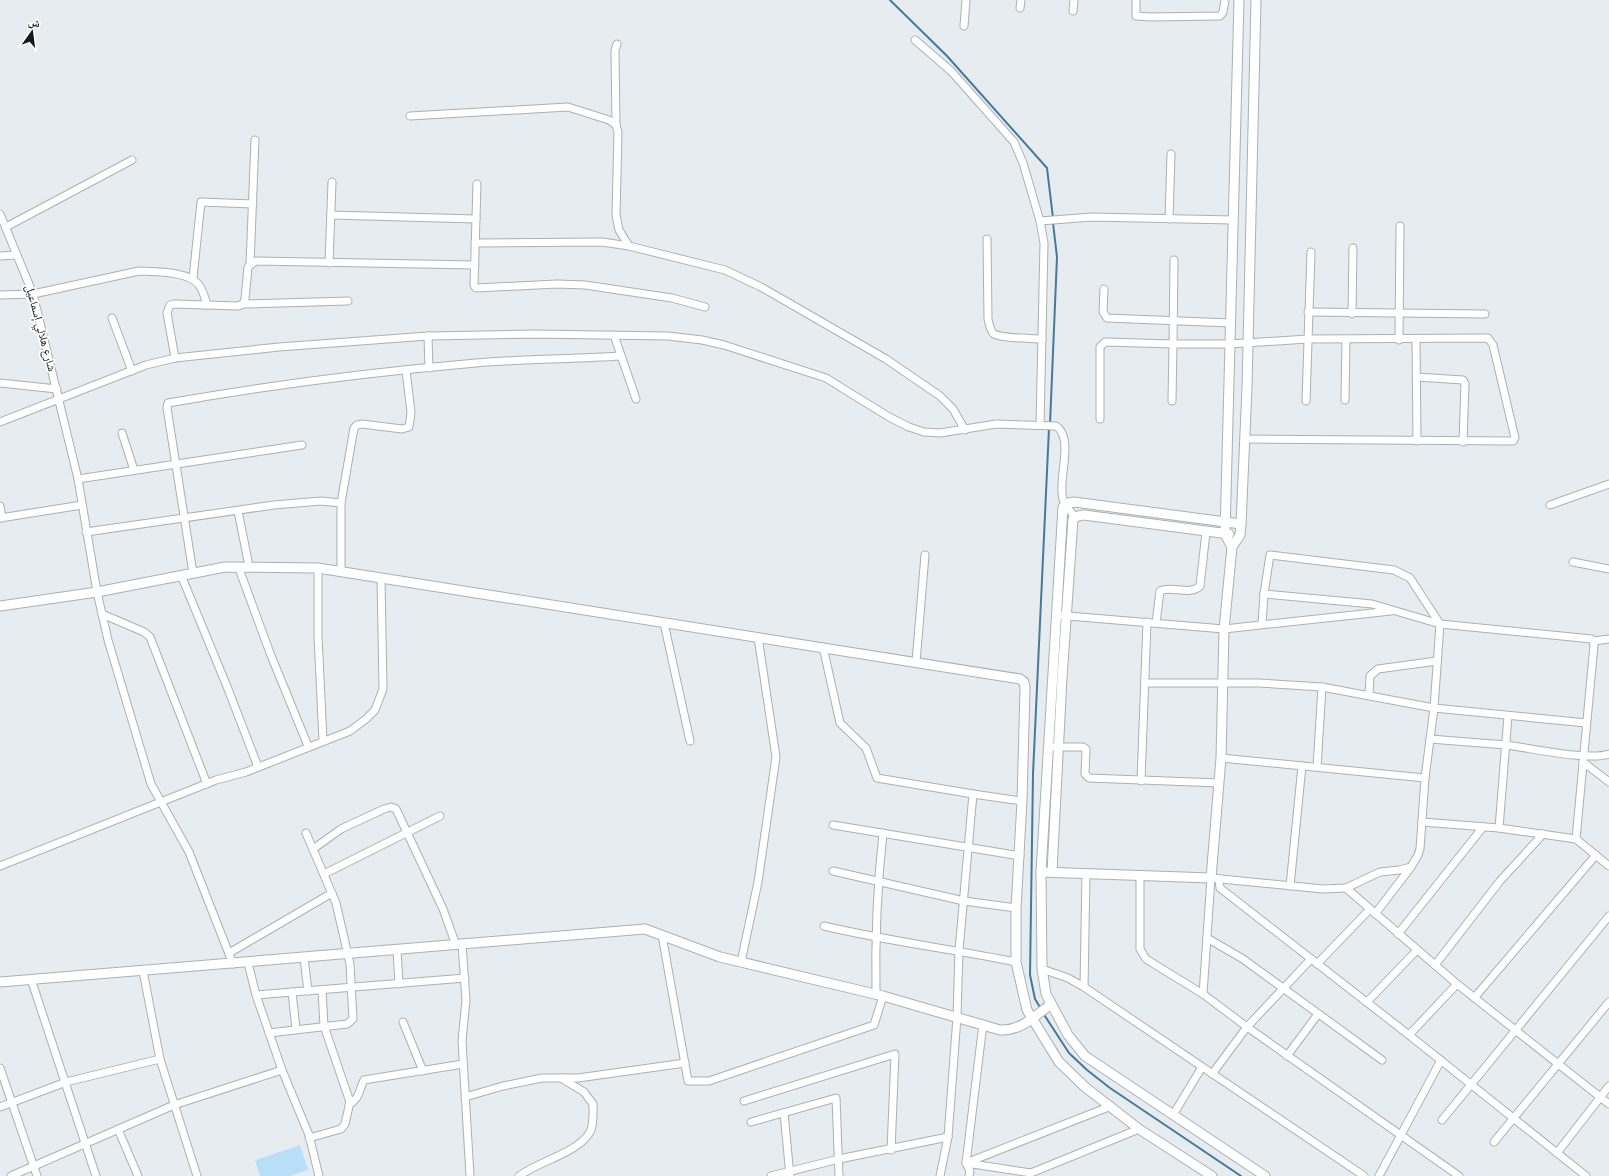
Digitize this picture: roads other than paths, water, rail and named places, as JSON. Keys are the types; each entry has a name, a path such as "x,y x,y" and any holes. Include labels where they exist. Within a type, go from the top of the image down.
{"street":[{"path":"964,26 966,0"},
{"path":"1020,8 1021,0"},
{"path":"1073,11 1074,0"},
{"path":"1136,0 1136,16 1151,17 1220,16 1223,12 1225,0"},
{"path":"1232,546 1225,534 1225,522 1239,0"},
{"path":"1203,994 1207,938 1215,878 1221,758 1224,629 1232,546 1240,535 1241,524 1245,439 1256,0"},
{"path":"915,40 951,71 1014,142 1023,163 1040,221 1044,243 1042,340 1046,425"},
{"path":"617,44 615,51 616,125 618,132 616,215 619,230 628,246"},
{"path":"410,116 568,107 609,120 616,125"},
{"path":"243,304 245,299 248,267 250,264 255,140"},
{"path":"1235,147 1252,148"},
{"path":"1169,219 1171,154"},
{"path":"6,227 132,160"},
{"path":"329,263 332,182"},
{"path":"478,184 474,284 476,288 557,284 585,285 672,298 705,307"},
{"path":"193,278 200,202 252,204"},
{"name":"شارع هلالي إسماعيل","path":"0,214 33,294 78,479 97,592 108,640 152,784 160,802 188,852 233,964"},
{"path":"331,215 476,219"},
{"path":"1040,221 1092,217 1233,220"},
{"path":"1399,340 1400,226"},
{"path":"987,239 988,319 991,331 994,334 1005,336 1042,340"},
{"path":"475,243 602,242 628,246 725,270 761,287 886,359 940,396 953,409 965,430"},
{"path":"1352,314 1353,248"},
{"path":"1306,401 1311,252"},
{"path":"0,256 17,255"},
{"path":"1172,401 1174,260"},
{"path":"250,264 256,261 475,265"},
{"path":"0,295 33,294 140,272 157,272 193,278 200,285 207,305"},
{"path":"1104,289 1103,312 1107,318 1230,323"},
{"path":"174,358 167,314 168,308 174,304 238,306 243,304 348,301"},
{"path":"1308,312 1399,315 1485,314"},
{"path":"112,318 132,371"},
{"path":"0,422 132,371 174,358 279,347 428,336 534,334 668,336 702,340 724,345 826,378 889,417 909,427 924,432 940,433 996,424 1046,425 1060,430 1064,445 1062,495 1065,504 1075,517"},
{"path":"614,335 636,399"},
{"path":"428,336 429,368"},
{"path":"1100,419 1100,347 1105,342 1230,344 1308,339 1416,340 1483,338 1491,340 1515,440 1463,442 1245,439"},
{"path":"1345,400 1346,340"},
{"path":"1416,340 1417,441"},
{"path":"194,573 167,408 168,403 254,388 406,370 477,363 621,356"},
{"path":"342,570 341,503 354,428 357,425 402,429 409,426 412,413 406,370"},
{"path":"1416,378 1463,380 1463,442"},
{"path":"0,383 57,389"},
{"path":"122,432 134,470"},
{"path":"78,479 302,445"},
{"path":"1550,505 1609,484"},
{"path":"86,532 274,505 313,502 341,503"},
{"path":"1065,504 1074,502 1241,524"},
{"path":"1065,504 1062,515 1041,872 1042,969 1046,994 1068,1035 1085,1056 1266,1176"},
{"path":"0,506 1,518 82,505"},
{"path":"238,511 249,566"},
{"path":"1075,517 1084,515 1206,532 1240,535"},
{"path":"1052,872 1072,523 1075,517"},
{"path":"1156,622 1160,591 1165,589 1195,590 1200,586 1206,532"},
{"path":"916,662 925,555"},
{"path":"1212,1074 1247,1027 1282,987 1372,911 1411,867 1418,855 1422,822 1434,708 1440,624 1410,578 1403,573 1394,570 1270,555 1264,594 1262,624"},
{"path":"1572,562 1609,569"},
{"path":"238,566 270,653 308,746"},
{"path":"0,606 97,592 238,566 318,568 342,570 381,579 1011,677 1024,682 1022,801 1016,908 1016,962 1025,1002 1032,1018 1059,1062 1085,1087 1139,1129 1212,1176"},
{"path":"318,568 318,636 323,741"},
{"path":"180,576 228,689 258,768"},
{"path":"0,866 207,784 258,768 308,746 350,731 366,719 375,710 380,700 383,677 381,579"},
{"path":"1264,594 1359,602 1397,610 1440,624 1588,638 1594,641 1609,638"},
{"path":"1056,615 1156,622 1224,629 1397,610"},
{"path":"102,614 144,632 150,637 207,784"},
{"path":"1141,781 1147,622"},
{"path":"664,623 690,741"},
{"path":"741,962 758,882 776,757 758,637"},
{"path":"1576,839 1594,641"},
{"path":"823,647 840,723 866,748 870,755 877,778 1022,801"},
{"path":"1369,695 1370,676 1378,669 1437,661"},
{"path":"1145,683 1259,682 1322,687 1434,708 1586,723"},
{"path":"1317,767 1322,687"},
{"path":"1499,828 1508,716"},
{"path":"1430,739 1506,745 1583,759 1609,754"},
{"path":"1048,747 1083,747 1086,749 1085,774 1088,778 1219,783"},
{"path":"1221,758 1426,778"},
{"path":"1583,759 1609,782"},
{"path":"1290,886 1302,766"},
{"path":"933,1176 941,1174 948,1137 957,1017 959,950 973,794"},
{"path":"313,849 341,829 391,807 396,809 459,945 466,1000 462,1041 470,1176"},
{"path":"324,874 440,816"},
{"path":"1422,822 1499,828 1576,839 1609,866"},
{"path":"833,825 1020,856"},
{"path":"1398,934 1482,827"},
{"path":"269,1033 351,1023 354,1014 347,954 332,893 306,833"},
{"path":"662,935 688,1081 709,1081 874,1026 880,996 875,938 878,881 883,833"},
{"path":"1435,965 1500,881 1543,834"},
{"path":"1475,997 1596,855"},
{"path":"1041,872 1215,878 1323,889 1346,888 1380,872 1411,867"},
{"path":"833,871 964,901 1016,908"},
{"path":"1084,987 1086,874"},
{"path":"1140,876 1139,942 1141,954 1146,959 1203,994 1287,1056 1460,1176"},
{"path":"1215,878 1220,888 1409,1034 1586,1176"},
{"path":"1346,888 1457,984 1609,1104"},
{"path":"229,953 332,893"},
{"path":"1442,1120 1609,916"},
{"path":"824,926 875,938 959,950 1016,962"},
{"path":"0,982 248,963 645,929 720,957 880,996 1008,1030 1019,1027 1051,1004"},
{"path":"1207,938 1243,959 1382,1060"},
{"path":"397,950 399,984"},
{"path":"1368,1002 1417,950"},
{"path":"304,958 308,991"},
{"path":"248,963 256,995 282,1070 309,1138 319,1176"},
{"path":"1042,969 1061,975 1084,987 1364,1176"},
{"path":"143,971 160,1059 197,1176"},
{"path":"256,995 464,978"},
{"path":"32,979 96,1176"},
{"path":"1409,1034 1457,984"},
{"path":"309,1138 341,1129 345,1124 349,1105 349,1096 335,1061 324,1026 322,990"},
{"path":"292,992 296,1029"},
{"path":"1494,1142 1609,1002"},
{"path":"1287,1056 1318,1014"},
{"path":"404,1022 423,1071"},
{"path":"969,1176 970,1171 966,1163 983,1024"},
{"path":"744,1101 895,1054 891,1150"},
{"path":"0,1107 66,1082 160,1059"},
{"path":"1379,1176 1441,1060"},
{"path":"465,1097 503,1086 542,1078 578,1078 685,1063"},
{"path":"349,1105 357,1099 360,1094 364,1080 463,1064"},
{"path":"1173,1115 1202,1066"},
{"path":"0,1068 37,1176"},
{"path":"11,1176 174,1105 282,1070"},
{"path":"519,1176 529,1168 580,1145 591,1131 593,1104 584,1092 561,1078"},
{"path":"1557,1153 1609,1086"},
{"path":"751,1122 836,1098 840,1176"},
{"path":"966,1163 1111,1106"},
{"path":"784,1113 790,1174"},
{"path":"118,1129 138,1176"},
{"path":"966,1163 1031,1173 1139,1129"},
{"path":"771,1176 790,1174 839,1159 891,1150 948,1137"}],"waterway":[{"path":"890,0 947,56 1047,168 1053,218"},
{"path":"1050,424 1057,257 1053,223"},
{"path":"1041,1009 1035,999 1030,975 1033,774 1049,428"},
{"path":"1043,1013 1069,1053 1087,1070 1110,1088 1241,1176"}]}
